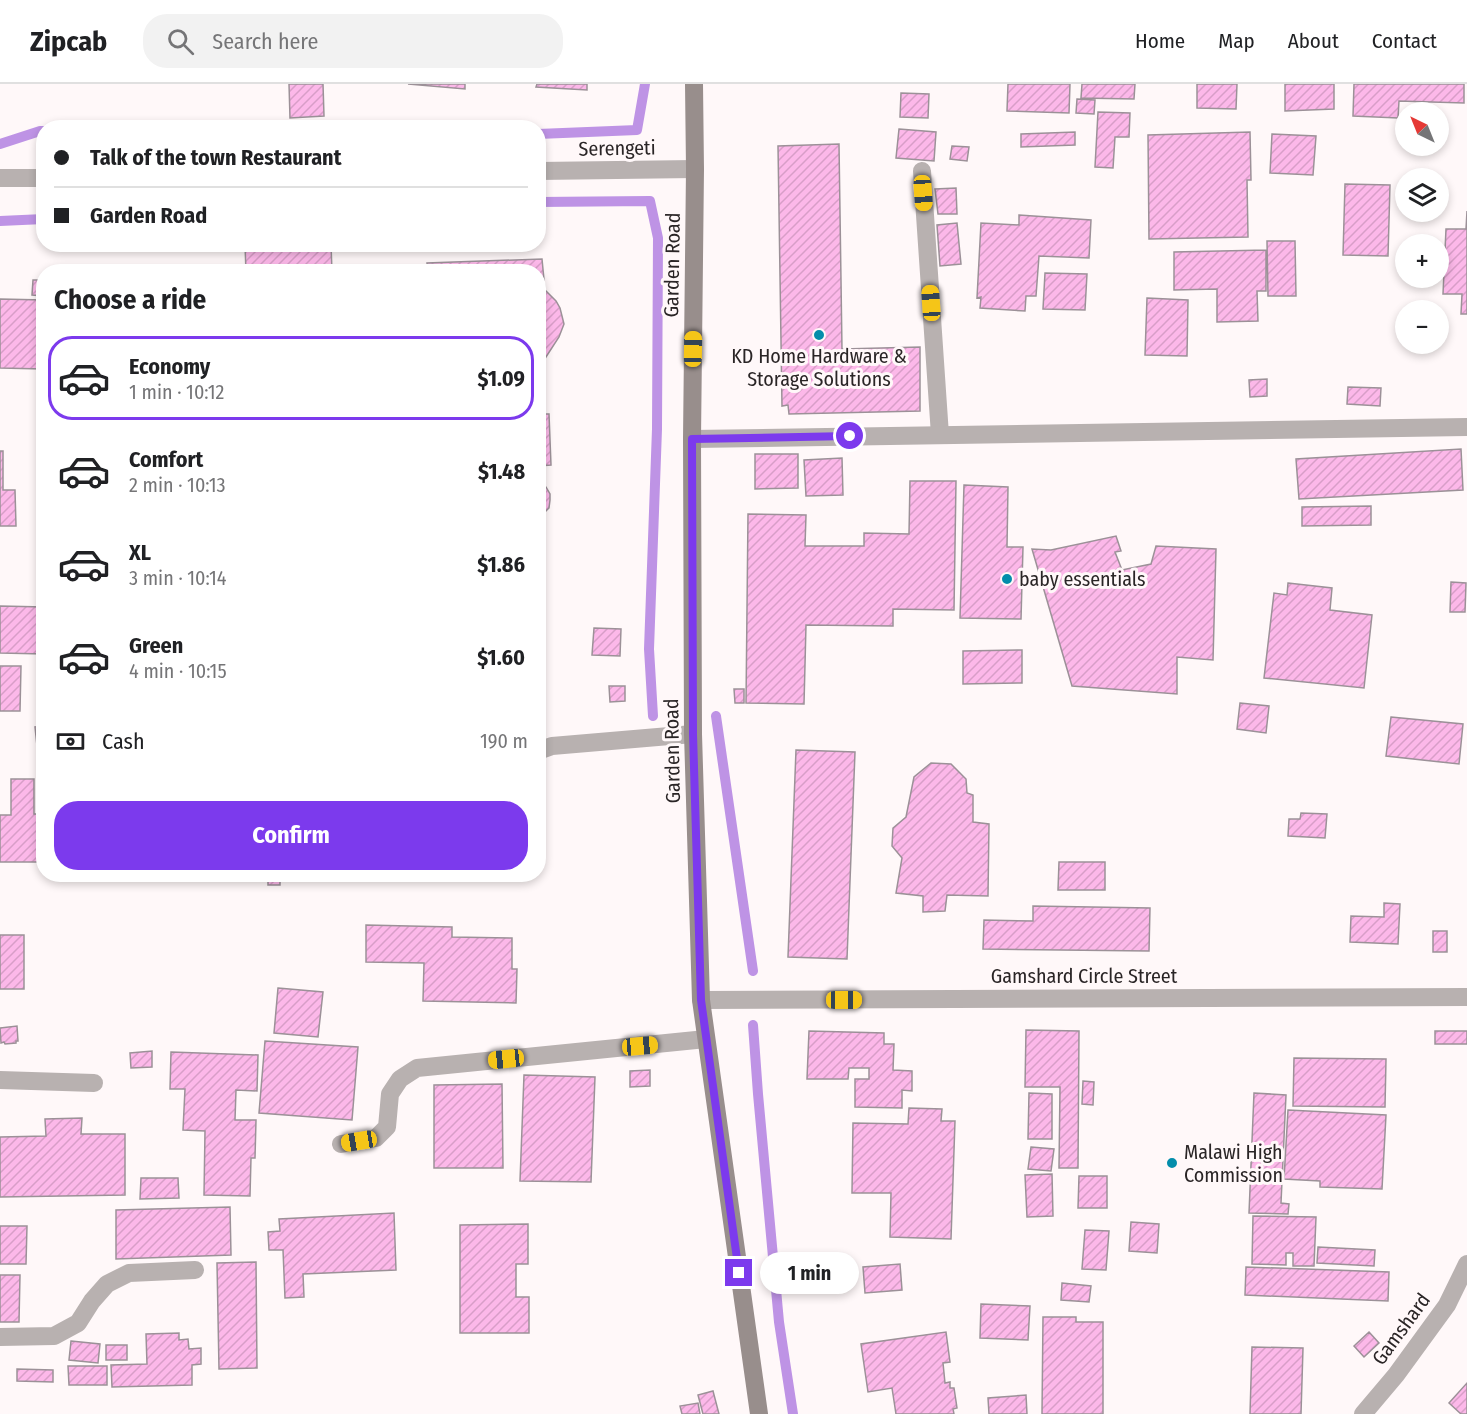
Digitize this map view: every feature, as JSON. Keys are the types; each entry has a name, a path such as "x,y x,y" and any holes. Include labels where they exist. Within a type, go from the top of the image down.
{"street":[{"name":"Garden Road","path":"694,84 693,734 701,1000 759,1414"},
{"name":"Serengeti","path":"546,171 695,169"},
{"path":"922,171 940,435"},
{"path":"0,178 36,178"},
{"path":"692,439 1467,427"},
{"path":"546,749 552,746 693,734"},
{"name":"Gamshard Circle Street","path":"701,1000 1467,998"},
{"path":"341,1144 376,1138 387,1127 390,1094 400,1079 417,1068 706,1039"},
{"path":"0,1080 94,1083"},
{"name":"Gamshard","path":"1363,1414 1447,1305 1467,1264"},
{"path":"0,1337 54,1336 78,1323 92,1301 107,1284 129,1273 195,1270"}],"building":[{"path":"289,84 323,84 324,116 290,118"},
{"path":"408,84 465,84 465,89"},
{"path":"537,84 587,84 587,90 536,87"},
{"path":"1008,84 1070,84 1069,113 1007,111"},
{"path":"1082,84 1135,84 1134,99 1081,98"},
{"path":"1197,84 1237,84 1236,109 1197,108"},
{"path":"1285,84 1334,84 1334,109 1285,111"},
{"path":"1354,84 1464,84 1464,103 1399,101 1395,102 1395,118 1353,116"},
{"path":"901,93 929,94 928,118 900,117"},
{"path":"1077,99 1095,100 1094,114 1076,113"},
{"path":"1098,112 1130,113 1129,137 1115,137 1113,168 1095,167"},
{"path":"899,129 936,132 934,161 896,158"},
{"path":"1075,132 1075,145 1021,147 1021,134"},
{"path":"1250,132 1251,180 1247,180 1248,237 1149,239 1148,135"},
{"path":"1272,134 1316,136 1313,175 1270,173"},
{"path":"839,144 842,349 920,347 920,411 789,414 788,405 782,406 778,146"},
{"path":"952,146 969,147 967,161 950,159"},
{"path":"1345,184 1390,185 1388,256 1343,255"},
{"path":"956,188 957,214 938,214 935,189"},
{"path":"1467,211 1467,314 1461,314 1462,294 1443,294 1443,288 1449,288 1449,234 1446,234 1446,229 1466,229"},
{"path":"1019,215 1091,220 1089,258 1039,256 1036,296 1026,296 1025,311 980,308 981,297 977,298 981,223 1019,225"},
{"path":"957,223 961,264 940,266 937,225"},
{"path":"1267,241 1295,241 1296,296 1268,296"},
{"path":"1266,250 1266,291 1257,291 1258,321 1217,322 1217,289 1174,290 1174,252"},
{"path":"245,252 331,252 332,264 246,264"},
{"path":"542,259 542,264 427,264"},
{"path":"1045,273 1087,274 1085,310 1043,309"},
{"path":"33,280 36,280 36,295 32,295"},
{"path":"546,291 560,308 564,324 559,337 546,357"},
{"path":"1147,298 1188,300 1187,356 1145,355"},
{"path":"0,299 36,300 36,369 0,368"},
{"path":"1267,379 1267,396 1250,397 1249,380"},
{"path":"1348,387 1381,388 1380,406 1347,404"},
{"path":"546,414 549,414 551,465 546,465"},
{"path":"1461,449 1463,490 1299,499 1296,459"},
{"path":"0,451 3,451 3,490 15,490 16,526 0,526"},
{"path":"755,454 798,454 798,488 755,489"},
{"path":"842,458 843,495 806,496 804,460"},
{"path":"910,481 956,481 954,610 893,609 893,626 806,625 804,704 746,703 748,514 806,515 805,546 864,546 864,533 909,534"},
{"path":"964,485 1008,487 1007,547 1023,547 1021,619 960,618"},
{"path":"546,487 550,494 549,508 546,511"},
{"path":"1371,506 1371,525 1302,526 1302,507"},
{"path":"1116,536 1121,551 1115,552 1122,570 1151,564 1156,546 1216,549 1213,660 1177,657 1177,694 1072,686 1032,549 1051,550"},
{"path":"1451,582 1466,583 1465,612 1450,612"},
{"path":"1288,583 1332,588 1330,610 1372,615 1364,688 1264,678 1274,593 1287,595"},
{"path":"0,606 36,607 36,654 0,653"},
{"path":"594,628 621,629 620,656 592,655"},
{"path":"1022,650 1022,683 963,684 963,651"},
{"path":"0,666 21,666 20,711 0,711"},
{"path":"609,686 625,686 625,701 610,702"},
{"path":"734,689 744,689 744,703 735,703"},
{"path":"1240,703 1269,706 1266,733 1237,729"},
{"path":"1391,717 1463,724 1459,764 1386,756"},
{"path":"796,750 855,752 847,959 788,957"},
{"path":"931,763 951,764 966,779 967,793 973,795 973,822 989,824 988,896 947,895 945,911 923,912 923,896 896,893 902,858 892,846 893,828 906,817 914,777"},
{"path":"11,779 34,779 36,862 0,862 0,815 11,815"},
{"path":"1301,813 1327,814 1325,838 1288,836 1289,819 1300,819"},
{"path":"1059,862 1105,862 1105,890 1058,890"},
{"path":"268,882 280,882 280,885 268,885"},
{"path":"1384,903 1400,904 1398,944 1350,942 1351,916 1384,917"},
{"path":"1033,906 1150,908 1149,951 983,949 984,920 1033,921"},
{"path":"366,925 452,927 452,937 512,938 512,969 517,969 516,1003 423,1001 424,963 366,962"},
{"path":"1433,931 1447,931 1447,952 1433,952"},
{"path":"0,935 24,935 24,989 0,989"},
{"path":"278,988 323,992 318,1037 274,1033"},
{"path":"17,1026 18,1041 1,1043 0,1028"},
{"path":"1026,1030 1079,1031 1078,1168 1059,1168 1060,1087 1025,1087"},
{"path":"809,1031 884,1033 884,1044 894,1044 893,1070 912,1071 912,1091 902,1090 902,1108 855,1107 855,1079 869,1079 869,1068 849,1068 848,1079 807,1079"},
{"path":"1435,1031 1467,1031 1467,1044 1435,1044"},
{"path":"265,1041 358,1047 352,1120 259,1113"},
{"path":"152,1051 152,1067 131,1068 130,1053"},
{"path":"171,1052 258,1055 257,1091 236,1090 235,1120 256,1120 255,1158 251,1158 250,1196 204,1195 205,1131 183,1130 185,1089 170,1089"},
{"path":"1294,1058 1386,1059 1385,1107 1293,1106"},
{"path":"650,1070 650,1086 630,1087 630,1071"},
{"path":"524,1075 595,1077 591,1182 520,1181"},
{"path":"1083,1081 1094,1082 1093,1105 1082,1104"},
{"path":"502,1084 503,1168 434,1168 434,1085"},
{"path":"1029,1093 1052,1094 1052,1139 1028,1139"},
{"path":"1254,1093 1286,1095 1281,1203 1289,1204 1288,1214 1249,1213"},
{"path":"909,1108 942,1109 941,1121 955,1121 951,1239 890,1237 891,1193 852,1193 853,1123 908,1124"},
{"path":"1288,1110 1386,1115 1382,1189 1320,1187 1320,1181 1284,1179"},
{"path":"82,1118 81,1134 125,1134 125,1195 0,1197 0,1137 46,1136 45,1119"},
{"path":"1031,1147 1054,1149 1051,1171 1028,1169"},
{"path":"1052,1174 1053,1216 1027,1217 1025,1175"},
{"path":"1079,1176 1107,1176 1107,1208 1078,1208"},
{"path":"141,1178 178,1178 179,1198 140,1199"},
{"path":"230,1207 231,1255 116,1259 116,1210"},
{"path":"394,1213 396,1270 303,1274 304,1297 285,1298 283,1250 269,1250 268,1232 280,1231 279,1219"},
{"path":"1253,1216 1316,1217 1314,1266 1293,1266 1293,1253 1286,1253 1286,1265 1252,1264"},
{"path":"1131,1222 1159,1224 1157,1253 1129,1251"},
{"path":"528,1224 528,1264 516,1264 516,1297 529,1297 529,1333 460,1333 460,1225"},
{"path":"0,1226 27,1226 26,1264 0,1264"},
{"path":"1085,1230 1109,1231 1106,1270 1082,1269"},
{"path":"1318,1247 1375,1250 1374,1266 1317,1263"},
{"path":"256,1262 257,1368 219,1369 217,1263"},
{"path":"900,1264 902,1290 865,1293 863,1267"},
{"path":"1246,1267 1389,1272 1388,1301 1245,1295"},
{"path":"0,1275 20,1275 19,1322 0,1322"},
{"path":"1062,1283 1091,1286 1089,1302 1061,1300"},
{"path":"981,1304 1030,1306 1028,1340 980,1338"},
{"path":"1043,1317 1076,1317 1076,1322 1103,1322 1103,1414 1042,1414"},
{"path":"946,1332 950,1362 943,1363 945,1383 950,1382 950,1388 954,1388 957,1408 953,1409 954,1414 896,1414 892,1388 868,1392 861,1344"},
{"path":"1369,1332 1379,1343 1364,1357 1354,1346"},
{"path":"179,1333 179,1340 188,1339 189,1349 201,1348 201,1364 192,1365 192,1385 112,1387 111,1365 147,1364 146,1334"},
{"path":"71,1341 100,1344 98,1363 69,1360"},
{"path":"106,1345 127,1345 127,1360 106,1360"},
{"path":"1252,1347 1303,1348 1301,1414 1250,1414"},
{"path":"68,1366 107,1366 107,1385 69,1385"},
{"path":"17,1369 53,1370 53,1382 17,1381"},
{"path":"1467,1383 1467,1414 1461,1414 1449,1403"},
{"path":"713,1391 719,1414 703,1414 698,1395"},
{"path":"1026,1395 1027,1414 989,1414 988,1398"},
{"path":"698,1403 700,1414 682,1414 680,1406"}],"waterway":[{"path":"546,134 637,130 645,84"},
{"path":"0,144 36,132"},
{"path":"546,202 650,201 658,238 657,429 649,649 653,716"},
{"path":"0,221 36,219"},
{"path":"716,716 753,971"},
{"path":"753,1025 779,1322 793,1414"}],"place":[{"name":"KD Home Hardware & Storage Solutions","path":"819,335"},
{"name":"baby essentials","path":"1007,579"},
{"name":"Malawi High Commission","path":"1172,1163"}],"route":[{"path":"739,1273 701,1000 693,734 692,439 850,436"}]}
